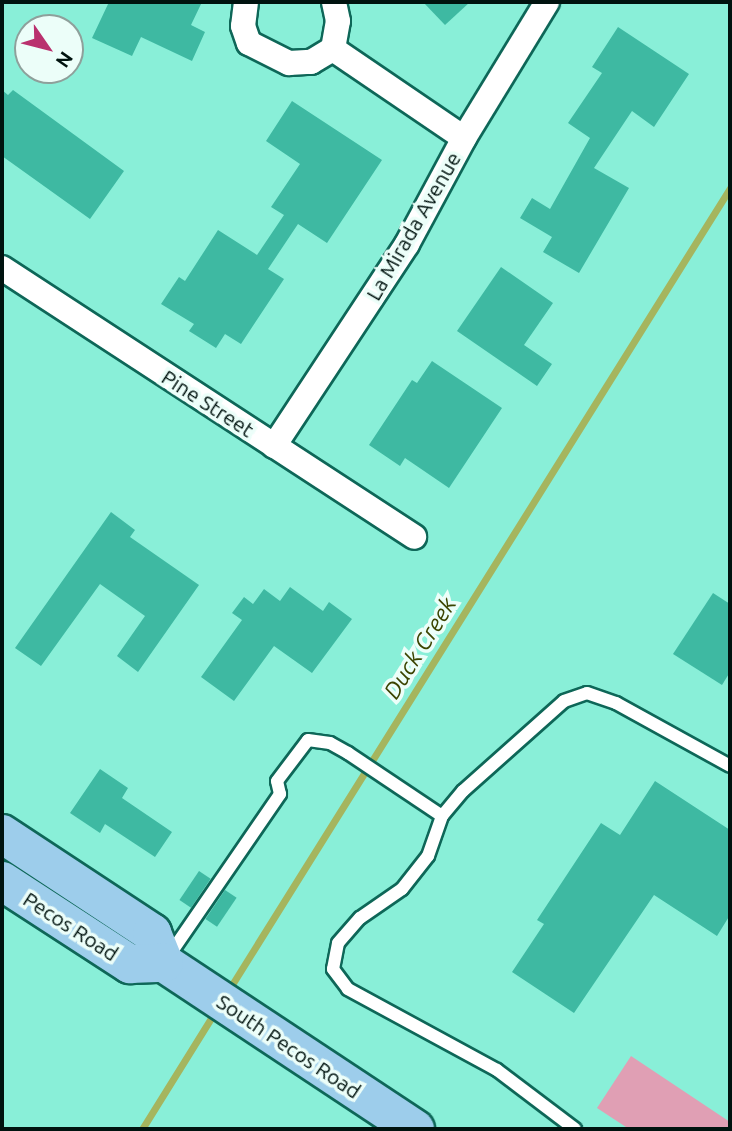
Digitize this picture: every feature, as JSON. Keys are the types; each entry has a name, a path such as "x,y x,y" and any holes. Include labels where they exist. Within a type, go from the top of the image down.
{"main road":[{"path":"2,834 152,933 165,969"},
{"name":"Pecos Road","path":"2,881 130,964 165,969"},
{"name":"South Pecos Road","path":"165,969 251,1021 415,1129"}],"street":[{"path":"246,2 243,26 249,43 271,57 289,63 311,61 333,49"},
{"path":"333,49 338,21 334,2"},
{"name":"La Mirada Avenue","path":"274,446 407,244 464,138 547,2"},
{"path":"333,49 464,138"},
{"name":"Pine Street","path":"2,268 414,537"}],"lane":[{"path":"575,1129 497,1070 348,989 333,969 338,943 360,918 402,889 428,856 442,816 564,701 587,693 730,766"},
{"path":"165,969 280,794 277,781 308,740 330,743 442,816"}],"shaded area":[{"path":"631,1056 730,1122 727,1129 629,1129 597,1108"}],"building":[{"path":"109,2 202,2 191,25 205,32 192,61 141,37 132,56 92,38"},
{"path":"423,2 470,2 445,25"},
{"path":"618,27 689,74 654,127 632,111 594,168 629,188 579,273 543,252 552,237 520,218 532,198 550,209 590,138 568,123 602,73 592,67"},
{"path":"2,90 8,95 13,90 124,171 90,219 2,156"},
{"path":"292,101 382,160 327,243 298,224 268,269 284,279 241,344 225,334 216,348 189,331 194,324 161,304 179,277 185,281 218,230 257,255 284,215 271,207 300,164 266,141"},
{"path":"501,267 553,303 524,345 552,364 537,386 457,331"},
{"path":"432,361 502,408 449,488 405,458 400,466 369,445 412,380 417,383"},
{"path":"111,512 135,530 130,537 199,585 138,672 117,656 145,616 100,584 41,666 15,648"},
{"path":"290,587 323,611 329,602 352,619 312,673 274,646 234,701 201,677 242,620 232,613 244,597 253,604 264,589 280,601"},
{"path":"713,593 730,604 730,672 722,685 673,654"},
{"path":"100,769 128,788 122,798 172,832 155,857 105,824 100,833 70,813"},
{"path":"655,781 730,830 730,915 717,936 654,895 574,1013 512,972 544,924 537,920 601,823 620,835"},
{"path":"199,871 211,879 191,908 179,900"},
{"path":"225,890 237,898 217,927 205,919"}],"waterway":[{"name":"Duck Creek","path":"228,991 730,188"},
{"name":"Duck Creek","path":"142,1129 216,1010"}]}
